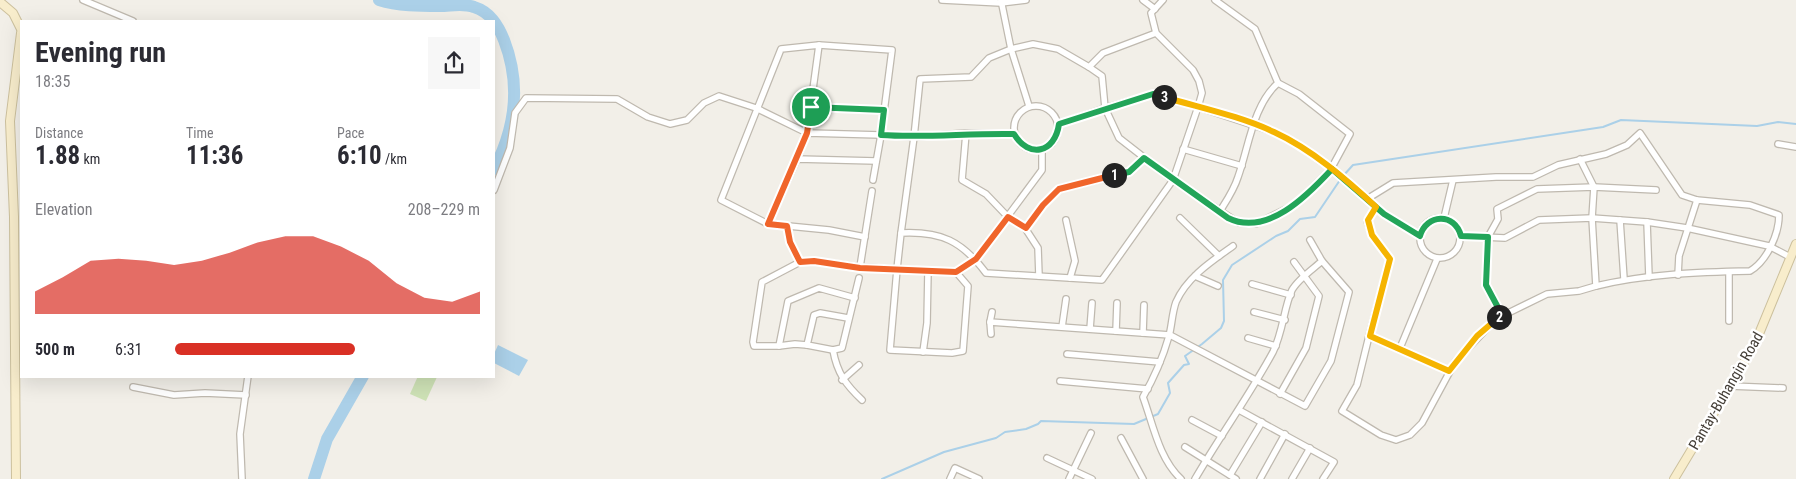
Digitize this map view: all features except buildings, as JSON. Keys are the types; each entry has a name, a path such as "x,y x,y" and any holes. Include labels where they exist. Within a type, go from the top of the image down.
{"street":[{"path":"942,0 1026,0"},
{"path":"1143,0 1155,9"},
{"path":"901,233 925,232 949,239 976,259 986,272 1102,280 1173,180 1202,93 1199,80 1193,70 1156,33 1151,13 1163,0"},
{"path":"956,272 968,286 962,351 952,353 890,350 897,269 920,79 971,78 989,58 1011,49 1033,44 1058,49 1102,76 1105,108 1119,138 1173,180 1239,223 1256,224 1296,204 1332,169 1350,134 1299,94 1278,83 1255,30 1215,0"},
{"path":"86,1 131,20"},
{"path":"1001,1 1011,49 1029,106"},
{"path":"0,2 13,12 20,26"},
{"path":"1089,67 1103,53 1156,33"},
{"path":"16,479 14,216 10,121 20,41"},
{"path":"768,224 807,133 819,45"},
{"path":"866,237 768,224 721,200 781,49 819,45 892,50 873,180"},
{"path":"1220,211 1231,194 1255,124 1269,91 1278,83"},
{"path":"1059,124 1153,94 1255,124 1294,142 1332,169 1376,207 1420,236"},
{"path":"495,187 510,148 516,113 526,98 617,100 648,117 670,124 687,120 704,103 719,96 756,108 807,133 914,137 966,133 1014,134"},
{"path":"1029,106 1042,106 1054,114 1059,124 1052,144 1042,149 1029,149 1020,144 1014,134 1014,121 1020,112 1029,106"},
{"path":"811,107 884,110"},
{"path":"966,133 962,180 986,194 1008,217 1026,228 1038,248 1039,276"},
{"path":"1368,199 1393,184 1533,177 1558,165 1606,154 1627,145 1640,133 1682,195 1697,200 1750,205 1779,215 1776,237 1759,266 1750,272 1649,276 1624,279 1579,291 1547,294 1502,315 1477,336 1449,371 1422,423 1410,435 1396,440 1381,435 1342,410 1357,385 1390,259 1372,235 1368,220 1376,207"},
{"path":"1778,144 1796,147"},
{"path":"859,278 842,348 832,350 796,344 758,347 753,342 762,282 800,262 814,261 860,268 956,272 976,259 1042,170 1042,149"},
{"path":"1183,149 1242,166"},
{"path":"1026,228 1043,205 1059,189 1129,172 1144,158"},
{"path":"797,159 876,161"},
{"path":"1580,159 1594,187 1592,218 1596,286"},
{"path":"1444,218 1453,180"},
{"path":"1502,315 1486,285 1488,237 1498,219 1497,209 1537,189 1594,187 1656,190"},
{"path":"860,268 872,191"},
{"path":"1678,275 1678,256 1697,200"},
{"path":"1180,218 1218,256"},
{"path":"1436,218 1444,218 1456,225 1461,236 1456,252 1444,258 1437,258 1429,256 1423,250 1420,236 1426,223 1436,218"},
{"path":"1461,236 1505,238 1539,220 1592,218 1647,222 1687,228 1769,246 1790,257"},
{"path":"1066,220 1075,261 1070,278"},
{"path":"1620,220 1624,279"},
{"path":"1647,222 1649,276"},
{"path":"787,226 790,242 800,262"},
{"path":"990,322 1170,335 1305,406 1331,361 1348,292 1322,261 1310,240"},
{"name":"Pantay-Buhangin Road","path":"1674,479 1754,346 1796,244"},
{"path":"1181,479 1172,470 1157,436 1144,397 1170,335 1172,315 1177,300 1200,270 1233,246"},
{"path":"1400,348 1437,258"},
{"path":"1195,479 1239,410 1276,346 1285,320 1292,290 1322,261"},
{"path":"1280,394 1306,348 1319,296 1294,262"},
{"path":"923,352 927,324 928,272"},
{"path":"1728,322 1729,272"},
{"path":"1195,276 1218,286"},
{"path":"1252,284 1291,295"},
{"path":"779,346 788,301 819,288 855,298"},
{"path":"1062,327 1066,299"},
{"path":"1090,329 1092,303"},
{"path":"1116,331 1117,303"},
{"path":"1143,333 1144,304"},
{"path":"991,334 990,322 992,312"},
{"path":"1254,312 1285,320"},
{"path":"807,346 814,315 820,313 848,318"},
{"path":"1370,336 1449,371"},
{"path":"1248,338 1276,346"},
{"path":"832,350 836,369 842,380 862,400"},
{"path":"1067,354 1160,362"},
{"path":"842,380 859,365"},
{"path":"242,479 240,434 248,378"},
{"path":"1060,381 1148,389"},
{"path":"1730,386 1783,388"},
{"path":"133,387 174,395 205,393 246,396"},
{"path":"1239,410 1334,462 1323,479"},
{"path":"1192,420 1222,436"},
{"path":"1230,475 1262,422"},
{"path":"1069,479 1091,434"},
{"path":"1260,479 1285,434"},
{"path":"1121,438 1143,479"},
{"path":"1185,447 1207,459 1236,479"},
{"path":"1292,479 1310,448"},
{"path":"1047,458 1092,479"},
{"path":"950,479 955,468 978,479"}],"green space":[{"path":"417,378 437,378 426,401 410,394"}],"water":[{"path":"498,345 528,360 519,376 495,364 495,352"}],"waterway":[{"path":"379,0 409,5 470,6 485,12 492,20"},
{"path":"495,23 504,40 509,56 514,89 511,121 507,137 495,167"},
{"path":"1343,176 1353,165 1603,127 1621,120 1757,126 1778,122 1796,124"},
{"path":"882,479 944,452 996,438 1005,432 1026,429 1041,421 1134,424 1158,414 1170,393 1168,383 1184,365 1189,364 1185,356 1221,328 1224,321 1223,280 1232,265 1276,236 1288,231 1300,219 1315,217 1340,180"},
{"path":"314,479 327,439 362,378"}],"route":[{"path":"811,107 807,133 768,224 787,226 790,242 800,262 814,261 860,268 956,272 976,259 1008,217 1026,228 1043,205 1059,189 1129,172 1144,158 1228,218 1239,223 1256,224 1296,204 1332,169 1368,199 1384,214 1420,236 1426,223 1436,218 1444,218 1456,225 1461,236 1488,237 1486,285 1502,315 1477,336 1449,371 1370,336 1390,259 1372,235 1368,220 1376,207 1332,169 1294,142 1255,124 1153,94 1059,124 1052,144 1042,149 1029,149 1020,144 1014,134 966,133 914,137 881,135 884,110 811,107"}]}
